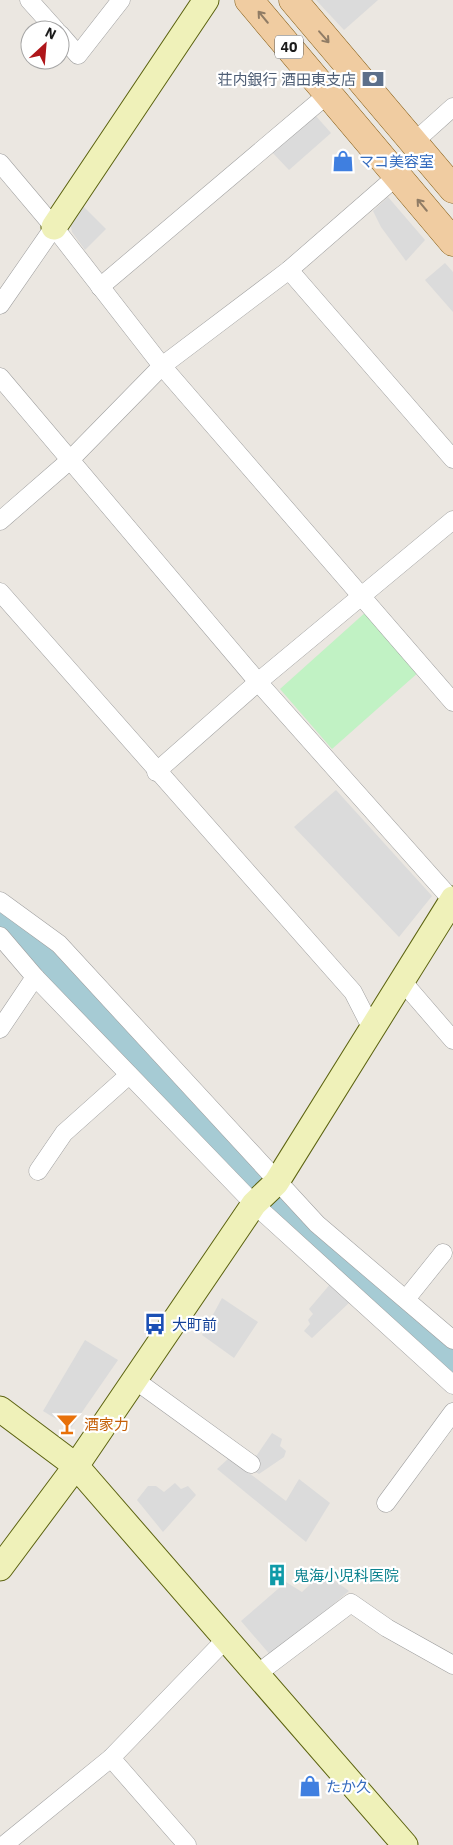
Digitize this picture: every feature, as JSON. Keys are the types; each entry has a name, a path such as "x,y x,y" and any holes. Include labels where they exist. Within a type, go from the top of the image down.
{"main road":[{"name":"40","path":"249,0 453,242"},
{"name":"40","path":"292,0 453,189"}],"street":[{"path":"29,0 47,20"},
{"path":"70,45 78,54 121,0"},
{"path":"0,305 54,228 206,0"},
{"path":"100,287 328,94"},
{"path":"414,142 453,107"},
{"path":"0,163 54,228 162,366 363,595 453,702"},
{"path":"0,521 69,461 162,366 289,270 397,176"},
{"path":"289,270 453,459"},
{"path":"0,377 69,461 258,682 452,900 276,1183 254,1204 76,1466 0,1568"},
{"path":"156,772 258,682 453,520"},
{"path":"0,592 156,772 353,992 372,1029"},
{"path":"0,901 59,944 276,1183 316,1224 453,1340"},
{"path":"0,936 35,977 254,1204 453,1385"},
{"path":"0,1029 35,977"},
{"path":"402,981 453,1040"},
{"path":"38,1171 64,1133 129,1075"},
{"path":"406,1300 443,1253"},
{"path":"135,1380 251,1464"},
{"path":"0,1409 76,1466 405,1845"},
{"path":"386,1503 453,1412"},
{"path":"257,1674 350,1603 387,1628 453,1665"},
{"path":"4,1845 111,1758 226,1639"},
{"path":"111,1758 187,1845"}],"green space":[{"path":"367,611 420,671 332,749 280,689"}],"shaded area":[{"path":"316,0 378,0 344,30"},
{"path":"315,115 331,133 289,170 271,151"},
{"path":"388,197 425,240 406,261 381,227 373,211"},
{"path":"82,205 106,229 85,250 72,232 70,221"},
{"path":"445,263 453,272 453,312 425,280"},
{"path":"336,790 432,896 399,937 294,827"},
{"path":"332,1282 351,1301 312,1338 304,1331 310,1324 308,1320 313,1314 309,1309"},
{"path":"222,1298 258,1322 234,1358 202,1335"},
{"path":"85,1340 118,1360 71,1428 43,1411"},
{"path":"272,1433 282,1439 280,1446 286,1451 284,1457 259,1474 248,1468"},
{"path":"229,1458 286,1501 299,1479 330,1503 306,1542 217,1469"},
{"path":"175,1483 181,1489 188,1486 196,1495 163,1532 137,1500 148,1486 156,1486 164,1492"},
{"path":"323,1572 349,1591 272,1657 241,1621 286,1582 302,1592"}],"waterway":[{"path":"0,913 58,972 175,1106 296,1228 453,1357"}],"place":[{"name":"荘内銀行 酒田東支店","path":"373,79"},
{"name":"マコ美容室","path":"343,161"},
{"name":"大町前","path":"155,1324"},
{"name":"酒家力","path":"67,1424"},
{"name":"鬼海小児科医院","path":"277,1575"},
{"name":"たか久","path":"310,1786"}]}
